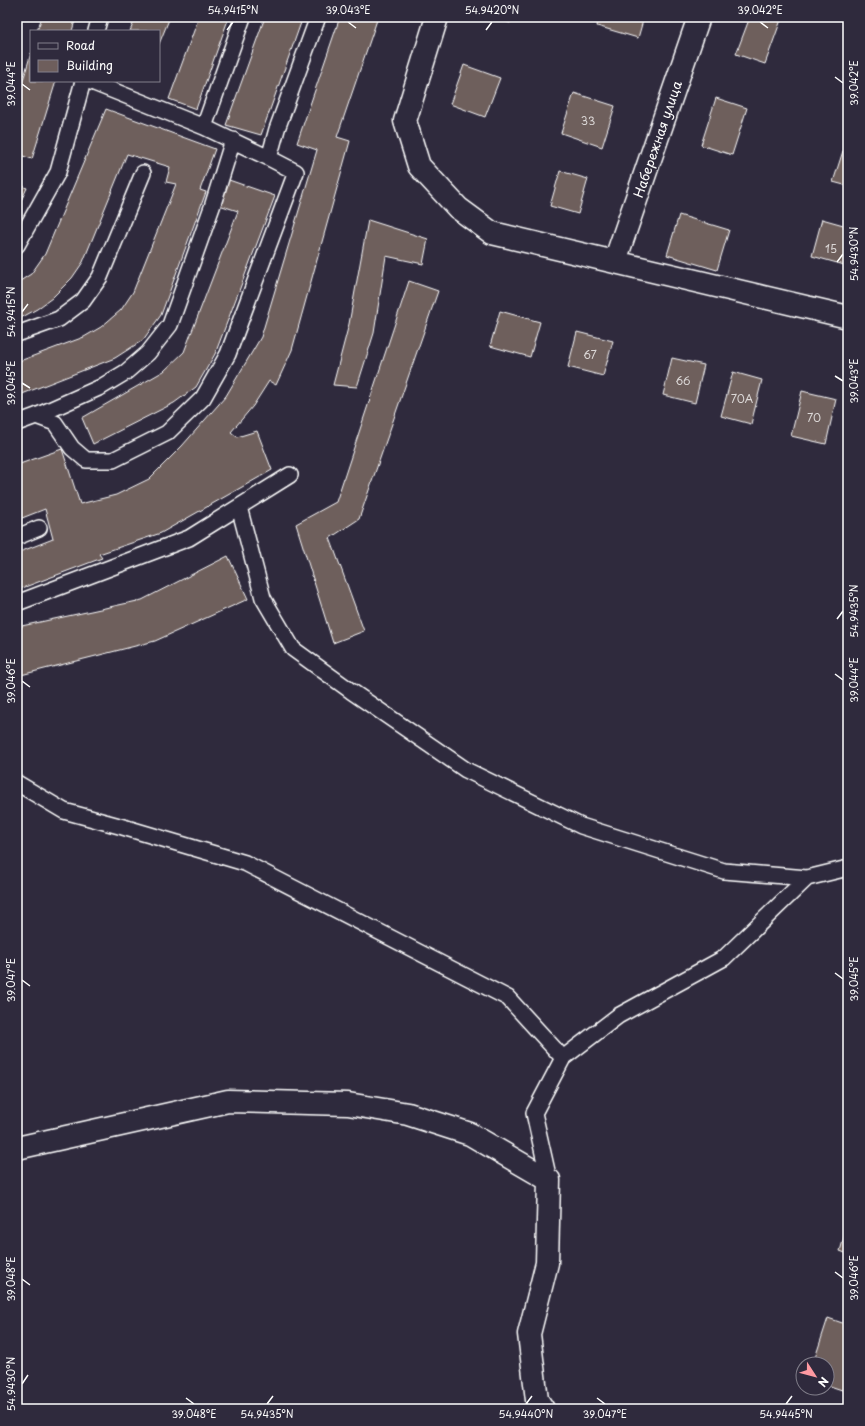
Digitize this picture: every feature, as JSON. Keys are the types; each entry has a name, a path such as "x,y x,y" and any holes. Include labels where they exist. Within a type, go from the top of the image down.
{"street":[{"path":"437,17 406,121 419,166 458,208 492,233 848,317"},
{"name":"Набережная улица","path":"615,261 699,17"},
{"path":"17,1148 228,1101 348,1104 408,1114 470,1134 549,1180 547,1263 529,1334 537,1400 542,1409"}],"lane":[{"path":"96,30 100,17"},
{"path":"204,127 243,17"},
{"path":"269,158 277,129 318,17"},
{"path":"17,245 58,172 83,82"},
{"path":"36,416 55,423 72,448 86,460 113,460 167,433 203,398 228,354 296,172 204,127 92,82"},
{"path":"17,423 101,387 126,372 148,353 170,325 212,207 233,140"},
{"path":"17,334 59,319 83,301 100,277 143,173"},
{"path":"17,603 189,538 290,475"},
{"path":"239,507 263,598 293,649 466,770 588,829 724,871 807,878 848,868"},
{"path":"17,537 39,528"},
{"path":"17,783 64,811 245,863 508,998 563,1058"},
{"path":"549,1180 534,1113 563,1058 618,1016 724,958 807,878"}],"building":[{"path":"42,17 76,17 72,30 37,30"},
{"path":"136,17 170,17 160,42 160,30 130,30"},
{"path":"199,17 229,17 196,109 169,99"},
{"path":"265,17 303,17 261,135 226,125"},
{"path":"340,17 378,17 337,137 350,141 292,350 276,385 269,381 253,406 231,432 237,437 257,431 272,470 161,533 99,554 102,558 17,590 17,553 53,539 45,509 17,520 17,465 62,449 80,504 116,495 149,479 182,446 226,396 261,337 317,150 297,143"},
{"path":"495,17 512,17 510,23"},
{"path":"599,17 644,17 638,38 597,26"},
{"path":"750,17 782,17 765,64 736,54"},
{"path":"30,56 30,82 56,82 32,159 17,154 17,101"},
{"path":"464,65 500,78 485,117 450,104"},
{"path":"574,93 615,106 602,147 561,133"},
{"path":"716,98 747,108 732,155 701,145"},
{"path":"106,109 215,149 200,190 206,192 161,315 143,340 115,358 17,396 17,362 84,337 101,327 121,310 133,292 176,184 166,182 170,167 127,154 83,262 72,278 52,298 37,309 17,320 17,283 31,274 45,254"},
{"path":"843,151 848,152 848,186 833,182"},
{"path":"560,171 588,179 578,214 550,206"},
{"path":"226,179 275,196 215,354 196,387 174,403 93,444 82,418 164,371 184,352 238,211 219,205"},
{"path":"17,184 27,188 17,209"},
{"path":"679,215 729,230 717,270 667,255"},
{"path":"822,219 847,226 844,239 848,240 848,266 812,256"},
{"path":"368,220 428,239 423,264 386,256 374,333 357,387 333,385 349,324"},
{"path":"409,281 438,291 359,519 330,538 364,631 333,643 296,524 336,502"},
{"path":"500,311 540,322 530,357 490,346"},
{"path":"577,332 613,341 603,376 568,367"},
{"path":"672,358 704,365 695,403 663,395"},
{"path":"733,372 762,380 751,424 721,416"},
{"path":"802,391 836,399 826,444 791,436"},
{"path":"228,556 248,599 155,641 17,676 17,627 142,600"},
{"path":"848,1224 848,1254 840,1251"},
{"path":"828,1318 848,1325 848,1392 835,1388 835,1356 816,1356"}]}
